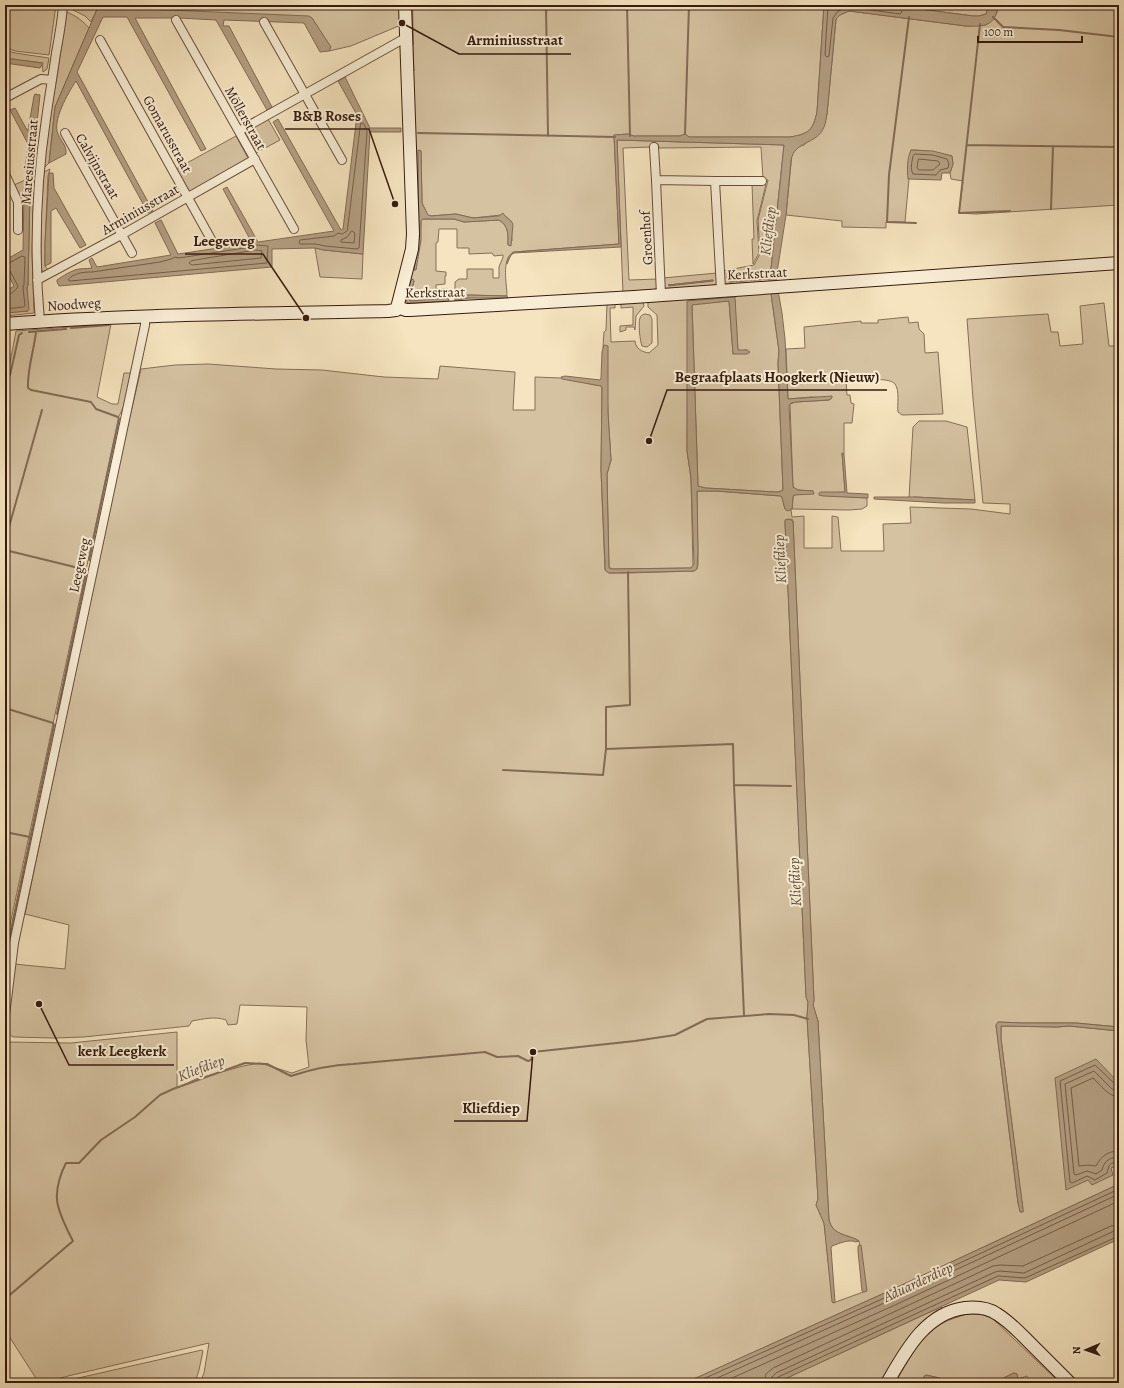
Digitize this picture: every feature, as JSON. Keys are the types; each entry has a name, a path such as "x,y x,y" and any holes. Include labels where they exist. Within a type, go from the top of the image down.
{"street":[{"name":"Maresiusstraat","path":"40,322 37,280 37,218 40,169 52,80 62,22 62,5"},
{"path":"145,316 396,310 412,249 413,234 405,5"},
{"name":"Möllerstraat","path":"176,20 294,229"},
{"path":"264,22 342,160"},
{"path":"239,131 407,37"},
{"name":"Gomarusstraat","path":"100,40 212,241"},
{"path":"5,98 41,78 52,80"},
{"name":"Calvijnstraat","path":"65,133 123,234 132,253"},
{"name":"Groenhof","path":"654,147 661,295"},
{"name":"Arminiusstraat","path":"37,280 123,234 255,159"},
{"path":"5,174 18,202 18,230"},
{"path":"656,180 715,182 762,181"},
{"path":"715,182 721,290"},
{"name":"Kerkstraat","path":"397,308 410,310 661,295 1119,263"},
{"name":"Noodweg","path":"5,324 145,316"},
{"name":"Leegeweg","path":"5,1015 14,943 145,325 145,316"},
{"path":"886,1383 911,1343 924,1328 943,1315 957,1309 972,1307 996,1313 1010,1323 1070,1383"}],"shaded area":[{"path":"5,5 28,7 56,5 49,55 15,51 5,47"},
{"path":"68,5 401,5 401,25 351,46 329,51 330,47 312,18 98,7 91,22 85,16 67,7"},
{"path":"411,5 824,5 817,112 812,127 806,133 790,137 689,137 685,134 680,136 633,136 629,134 614,135 619,244 513,252 509,256 506,266 507,296 468,295 455,299 455,282 459,279 467,279 467,269 493,269 493,278 499,278 499,267 503,255 494,256 492,253 469,254 469,248 457,248 457,229 439,229 438,242 436,243 436,271 446,272 446,276 445,284 436,285 436,289 448,289 449,299 410,301 409,299 414,281 406,300 410,304 449,301 449,304 406,307 402,300 406,283 411,71 414,71","holes":["419,150 421,151 422,203 427,215 456,214 473,218 501,215 505,216 511,221 512,241 508,245 508,234 505,225 499,220 464,222 454,219 423,219 421,221 420,240 413,270 419,238 418,152"]},
{"path":"889,5 989,5 986,14 973,16"},
{"path":"998,5 1119,5 1119,205 976,214 959,213 963,181 951,179 950,173 953,164 952,156 911,150 905,222 886,222 886,228 842,227 842,221 786,215 792,154 797,147 804,145 824,126 827,114 836,19 840,15 849,11 966,26 986,25 997,13"},
{"path":"67,12 79,18 89,28 55,107 49,163 44,168 46,144"},
{"path":"5,50 49,58 47,69 43,72 42,63 7,59 5,58"},
{"path":"268,119 280,140 256,153 245,132"},
{"path":"236,136 248,158 189,192 176,169"},
{"path":"617,140 784,145 771,269 763,272 727,277 729,282 769,279 770,282 723,284 723,271 754,265 760,254 758,220 768,180 763,179 761,147 659,148 658,144 651,145 651,147 623,148 629,280 658,279 658,290 623,293"},
{"path":"50,169 48,176 45,243 45,266 49,271 44,273 41,269 41,213 44,172"},
{"path":"34,176 32,253 34,313 5,316 5,313 28,311 27,288 30,186 24,189 23,203 20,202 14,185"},
{"path":"752,184 766,184 757,221 759,253 753,264 752,239 754,239"},
{"path":"315,248 363,254 362,279 320,277"},
{"path":"717,273 718,284 715,287 664,289 663,278","holes":["713,280 713,281 673,285"]},
{"path":"771,293 779,351 778,363 783,490 775,492 705,488 698,486 692,304 729,301 733,354 747,350 738,351 734,297 688,301 687,451 691,478 693,566 691,568 611,569 609,566 607,474 611,460 607,386 603,347 604,332 606,330 607,304 615,304 615,308 610,308 611,342 635,341 640,350 649,353 658,345 657,315 648,307 648,302"},
{"path":"474,297 508,298 508,301 455,302 455,300"},
{"path":"643,302 644,306 636,316 635,330 634,327 626,327 626,330 620,332 620,326 633,325 633,307 621,308 621,304"},
{"path":"1104,303 1109,346 1119,346 1119,1027 1076,1023 998,1022 996,1025 1018,1203 1023,1212 1001,1039 1001,1026 1069,1026 1119,1031 1119,1184 889,1291 685,1383 200,1383 204,1373 209,1343 39,1383 5,1330 5,1057 7,1042 71,1043 177,1032 177,1088 196,1079 243,1066 260,1063 292,1073 309,1067 306,1040 307,1007 240,1005 237,1024 228,1025 226,1020 213,1018 192,1021 189,1026 84,1037 13,1037 9,1034 8,1009 14,964 65,969 69,925 25,914 115,481 141,369 175,365 208,364 276,369 322,370 384,377 438,379 440,366 515,372 513,410 535,410 535,377 561,378 601,386 601,470 605,570 609,573 694,571 697,569 698,565 697,491 781,496 785,509 791,510 792,517 804,516 804,548 832,548 832,516 838,517 841,551 884,551 883,524 911,523 910,507 971,509 1010,514 1010,504 983,503 967,319 1048,314 1051,332 1058,332 1060,346 1083,344 1080,306","holes":["792,519 814,1000 813,1005 818,1021 829,1220 837,1232 859,1241 866,1291 833,1303 824,1223 816,1205 818,1199 807,1017 808,1002 806,997 785,522 786,520"]},
{"path":"645,314 650,315 652,319 652,343 647,347 642,346 639,328 640,317"},
{"path":"908,317 909,323 918,322 919,329 924,334 925,353 938,352 943,414 902,415 898,412 897,387 892,382 886,380 846,381 847,395 850,395 851,403 854,404 852,423 844,423 844,454 842,453 845,492 820,495 867,498 867,506 862,509 849,510 792,509 794,495 813,491 798,490 793,487 790,404 796,402 829,400 832,398 811,397 788,399 786,349 805,348 804,327 861,321 861,323 878,323 878,320"},
{"path":"111,324 97,397 112,404 118,404 124,373 132,373 125,404 119,416 5,948 5,375 8,373 16,331"},
{"path":"919,421 946,421 967,427 975,500 909,498 913,427"},
{"path":"941,1307 944,1310 893,1362 881,1383 776,1383"},
{"path":"967,1314 981,1314 992,1318 1060,1383 1030,1383 1027,1376 1018,1379 1017,1374 1014,1373 993,1383 961,1383 926,1375 927,1380 931,1383 895,1383 915,1350 933,1329 944,1322"},
{"path":"202,1350 199,1370 195,1383 56,1383"}],"water":[{"path":"824,5 889,5 979,16 986,14 989,5 998,5 997,12 992,21 988,24 978,26 966,26 849,11 840,15 836,19 826,122 821,133 797,149 791,160 786,215 776,279 785,339 788,399 832,396 829,400 796,402 791,403 789,406 793,487 798,490 813,491 814,494 794,495 792,509 787,511 781,496 697,491 697,569 694,571 609,573 605,570 601,470 602,387 562,379 561,377 565,376 600,380 602,352 604,345 608,346 608,413 611,460 607,474 609,568 691,568 694,564 691,478 687,451 687,301 735,297 738,350 747,350 750,352 747,354 733,354 729,301 692,305 698,486 705,488 775,492 783,490 778,363 779,351 769,279 729,282 727,277 763,272 771,269 784,145 617,140 621,247 514,253 511,255 512,253 516,252 619,244 614,135 629,134 633,136 680,136 685,134 689,137 790,137 806,133 814,123 817,112"},
{"path":"98,7 309,16 312,18 331,47 329,51 320,52 304,23 224,20 223,26 229,26 272,107 267,110 216,20 135,18 206,149 201,151 127,17 103,17 77,72 153,211 148,213 76,81 65,100 57,122 58,134 65,146 66,154 49,163 55,107"},
{"path":"5,58 43,63 40,68 5,63"},
{"path":"345,77 370,128 401,128 401,132 370,132 363,254 315,248 272,249 272,267 59,286 57,280 68,273 77,269 92,268 89,260 92,258 97,267 171,255 155,223 161,220 178,254 252,243 223,189 227,187 258,242 334,231 273,122 278,119 341,230 343,229 357,115 338,81"},
{"path":"35,94 40,95 32,170 30,171 25,170 28,146 27,142 10,110 15,108 28,130"},
{"path":"418,150 421,151 422,203 428,215 456,214 473,218 499,216 503,213 513,224 511,246 508,245 508,234 505,225 499,220 464,222 454,219 423,219 421,221 421,240 416,270 414,270 419,238"},
{"path":"911,150 933,151 952,156 953,164 950,173 942,173 941,180 908,179 907,172"},
{"path":"49,173 53,173 54,188 86,245 80,248 56,208 51,211 51,263 45,266 45,243"},
{"path":"27,184 30,186 27,288 29,309 28,311 5,313 5,292 14,286 5,269 5,256 7,259 23,250 24,189 25,185"},
{"path":"413,279 414,281 409,299 410,301 448,298 449,301 408,303 406,300 411,280"},
{"path":"713,280 669,286 668,285"},
{"path":"466,295 507,296 508,298 468,298 455,300"},
{"path":"842,453 844,454 847,493 868,494 868,498 819,495 821,492 845,492"},
{"path":"874,497 915,497 975,500 975,503 943,503 874,499"},
{"path":"789,519 793,521 814,1000 813,1005 818,1021 829,1220 837,1232 859,1241 844,1242 832,1246 831,1248 834,1303 832,1302 824,1223 816,1205 818,1199 807,1017 808,1002 806,997 785,522 785,520"},
{"path":"998,1022 1076,1023 1119,1027 1119,1031 1069,1026 1001,1026 1001,1039 1023,1212 1020,1212 1018,1203 996,1025"},
{"path":"1096,1059 1119,1083 1119,1165 1111,1168 1113,1175 1092,1185 1088,1180 1066,1190 1055,1078"},
{"name":"Aduarderdiep","path":"1119,1184 1119,1239 1026,1282 999,1280 776,1383 685,1383 889,1291"},
{"path":"861,1245 867,1291 864,1292 862,1291 858,1251 858,1246"},
{"path":"1014,1373 1017,1374 1018,1379 1008,1383 993,1383"},
{"path":"926,1375 961,1383 932,1382 924,1379 924,1376"}],"waterway":[{"path":"412,5 413,44"},
{"path":"546,5 548,136"},
{"path":"627,5 630,136"},
{"path":"685,134 689,5"},
{"path":"817,5 825,6"},
{"path":"909,17 889,175 887,222 916,223"},
{"path":"993,17 1003,27 1059,30 1119,37"},
{"path":"980,24 959,213 1010,211"},
{"path":"418,133 615,137"},
{"path":"967,145 1119,147"},
{"path":"1051,209 1053,146"},
{"path":"71,328 109,325"},
{"path":"29,332 66,329"},
{"path":"36,332 28,388 31,390 91,402 96,409 118,417 119,419 89,560"},
{"path":"5,377 10,375 19,335 22,333"},
{"path":"5,541 42,410"},
{"path":"5,550 87,570 57,714"},
{"path":"503,770 603,775 606,749 606,707 630,705 628,572"},
{"path":"5,708 53,723 54,725 7,949"},
{"path":"606,749 733,744 734,785 791,786"},
{"path":"734,785 744,1015"},
{"path":"10,833 30,837"},
{"name":"Kliefdiep","path":"5,1299 73,1241 57,1203 59,1180 66,1163 79,1163 101,1140 135,1117 160,1095 245,1063 267,1064 291,1076 314,1069 337,1065 485,1052 497,1057 518,1056 528,1061 531,1060 533,1052 635,1041 675,1035 707,1019 769,1014 794,1015 808,1019"}],"place":[{"name":"Arminiusstraat","path":"402,23"},
{"name":"B&B Roses","path":"395,204"},
{"name":"Leegeweg","path":"306,318"},
{"name":"Begraafplaats Hoogkerk (Nieuw)","path":"649,441"},
{"name":"kerk Leegkerk","path":"39,1004"},
{"name":"Kliefdiep","path":"533,1052"}]}
